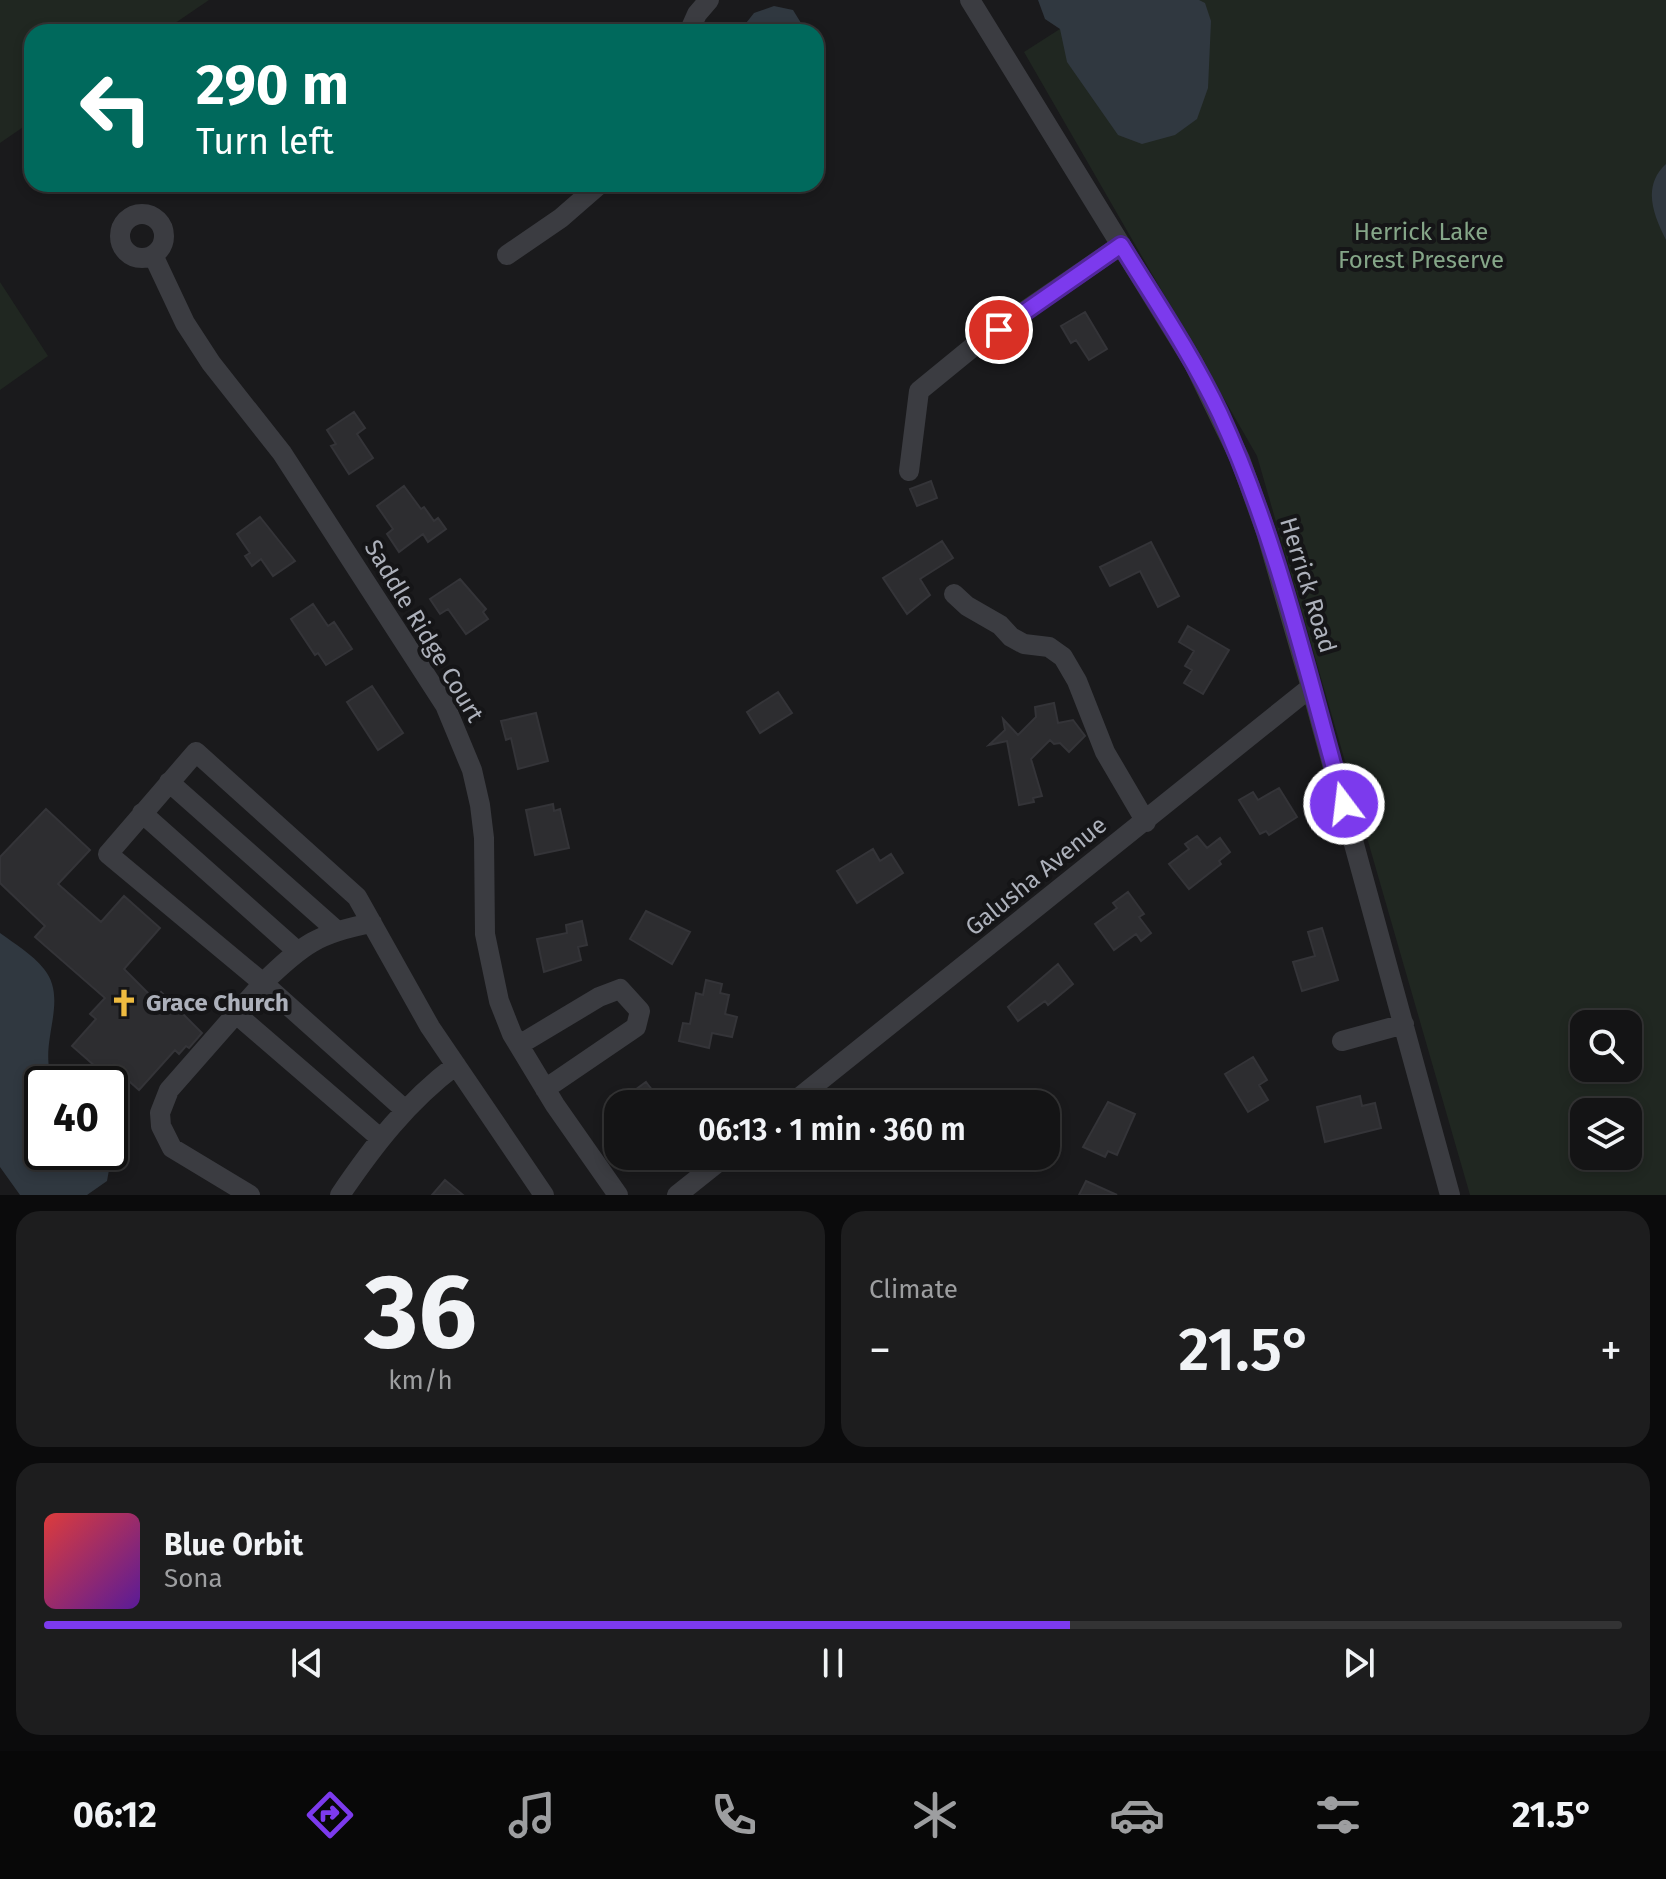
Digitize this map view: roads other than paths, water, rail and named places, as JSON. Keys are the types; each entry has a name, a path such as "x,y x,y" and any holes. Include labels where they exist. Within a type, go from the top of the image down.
{"street":[{"path":"693,24 709,0"},
{"name":"Herrick Road","path":"970,0 1193,362 1240,459 1266,532 1311,687 1450,1195"},
{"path":"507,255 561,218 591,192"},
{"path":"909,471 919,391 974,346 1121,245"},
{"name":"Saddle Ridge Court","path":"153,255 202,350 282,453 445,705 459,736 480,805 484,838 485,934 499,1001 519,1045 545,1089 618,1195"},
{"path":"954,594 967,606 1000,625 1011,637 1024,644 1049,647 1063,657 1077,681 1105,752 1146,822"},
{"name":"Galusha Avenue","path":"809,1090 1311,687"},
{"path":"404,1109 263,983 108,854 196,752 357,897 430,1027 544,1195"},
{"path":"169,782 336,930"},
{"path":"142,813 296,950"},
{"path":"250,1195 172,1148 161,1126 162,1102 235,1013 296,950 336,930 372,923"},
{"path":"519,1045 599,997 620,989 638,1006 640,1011 636,1027 545,1089"},
{"path":"235,1013 380,1138"},
{"path":"1342,1041 1404,1024"},
{"path":"340,1195 404,1109 419,1093 456,1065"},
{"path":"677,1195 708,1170"}],"place":[{"name":"Grace Church","path":"124,1003"}],"park label":[{"name":"Herrick Lake Forest Preserve","path":"1421,246"}]}
